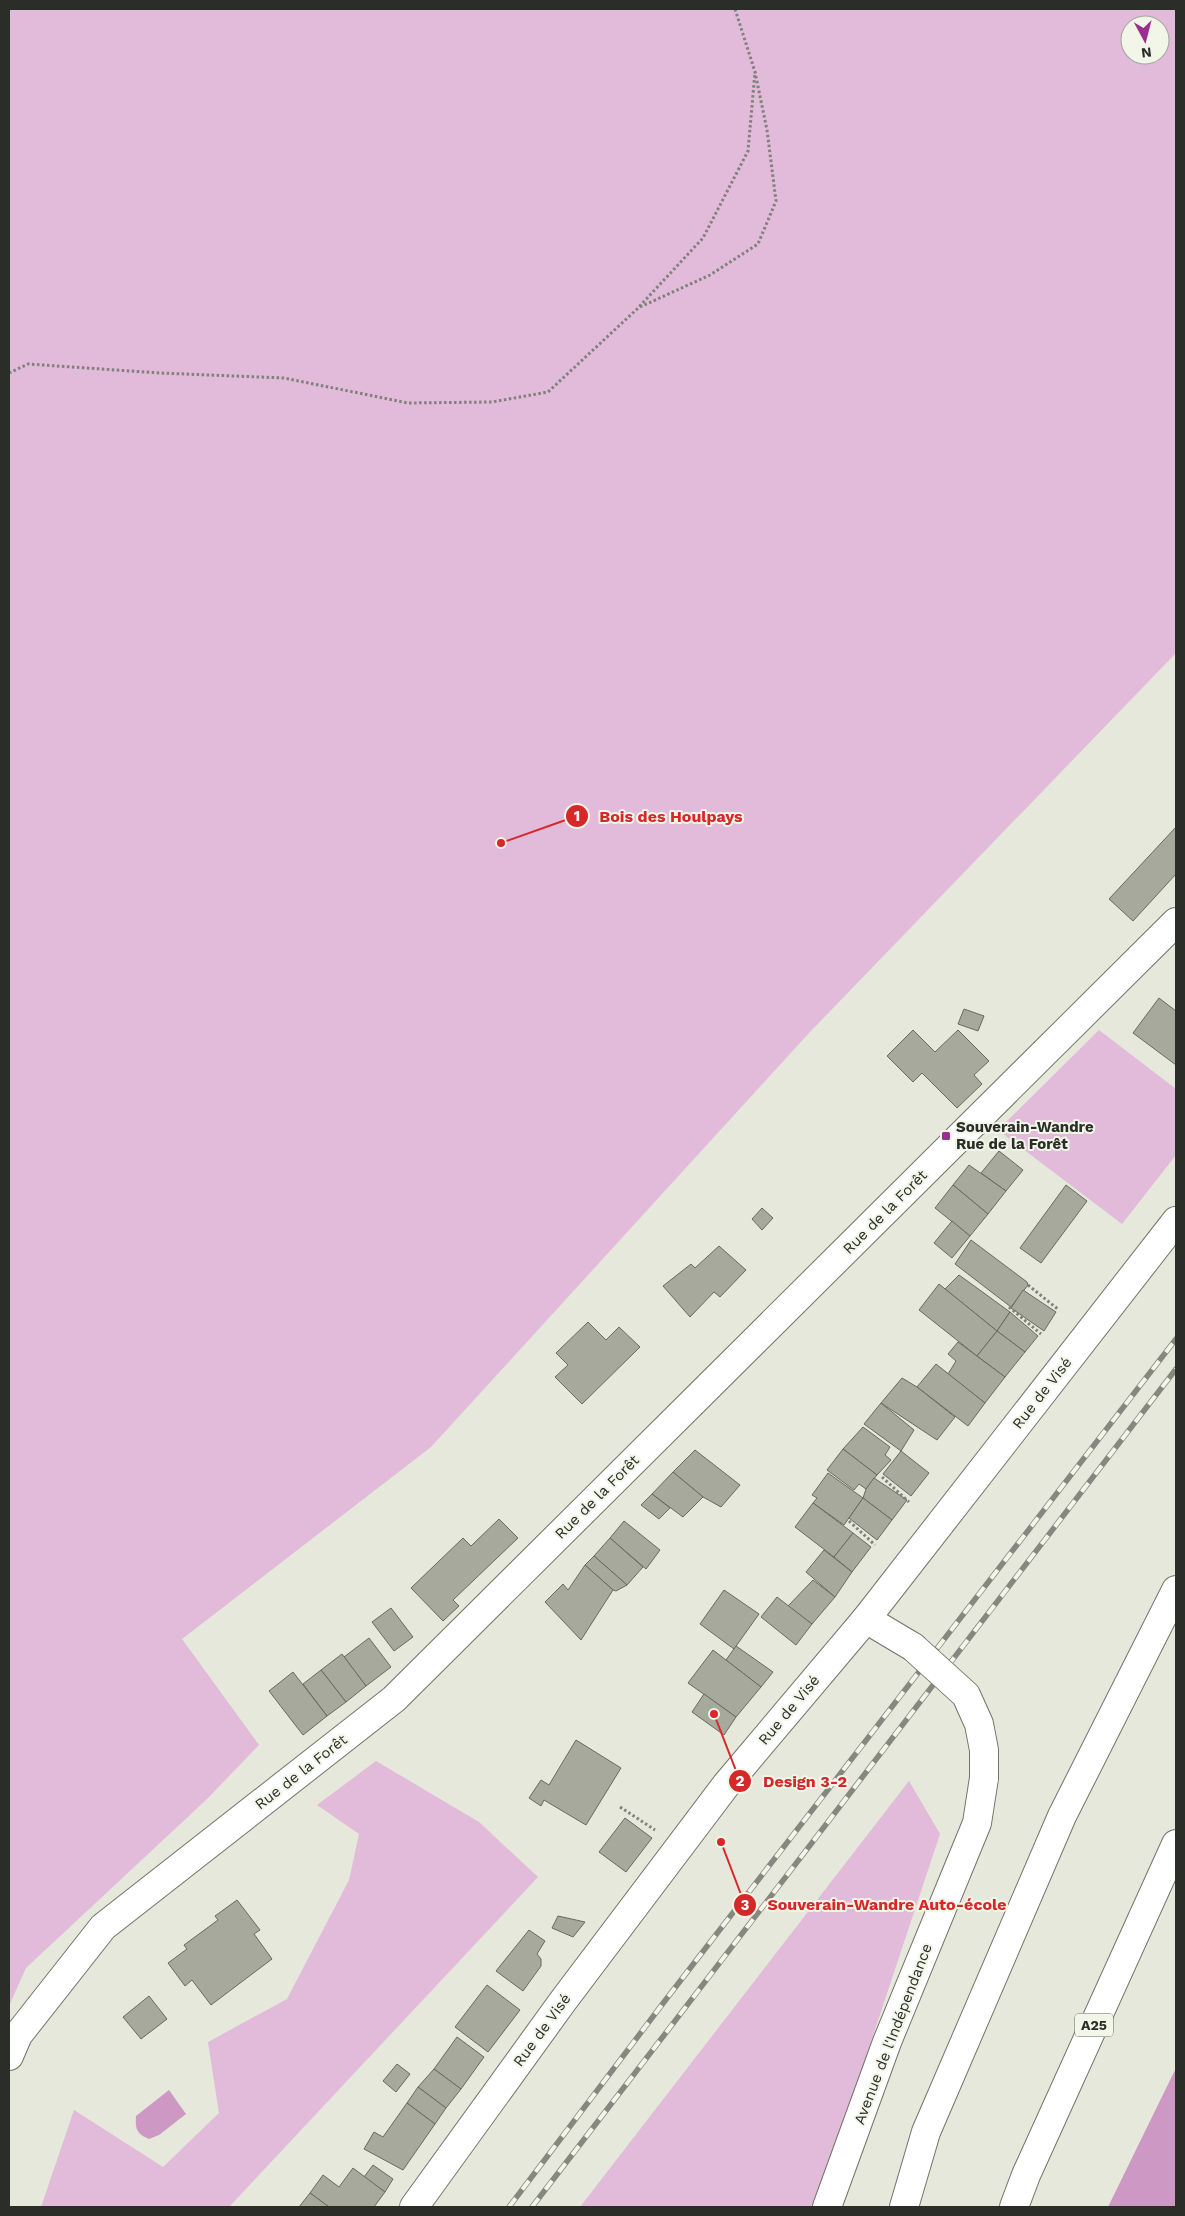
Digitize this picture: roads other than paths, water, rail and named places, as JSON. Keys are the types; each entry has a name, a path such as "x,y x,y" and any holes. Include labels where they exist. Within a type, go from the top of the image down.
{"main road":[{"name":"Rue de la Forêt","path":"9,2056 18,2035 103,1927 394,1699 1176,922"},
{"name":"Rue de Visé","path":"414,2207 563,2001 726,1784 866,1618 1176,1221"},
{"path":"904,2207 926,2132 1062,1816 1176,1590"},
{"name":"Avenue de l'Indépendance","path":"827,2207 887,2042 977,1823 984,1778 984,1750 979,1724 966,1695 913,1647 866,1618"},
{"name":"A25","path":"1014,2207 1038,2148 1176,1844"}],"railway":[{"path":"509,2207 664,2002 1176,1339"},
{"path":"532,2207 1176,1369"}],"place":[{"name":"Bois des Houlpays","path":"501,843"},
{"name":"Souverain-Wandre Rue de la Forêt","path":"946,1136"},
{"name":"Design 3-2","path":"714,1714"},
{"name":"Souverain-Wandre Auto-école","path":"721,1842"}]}
